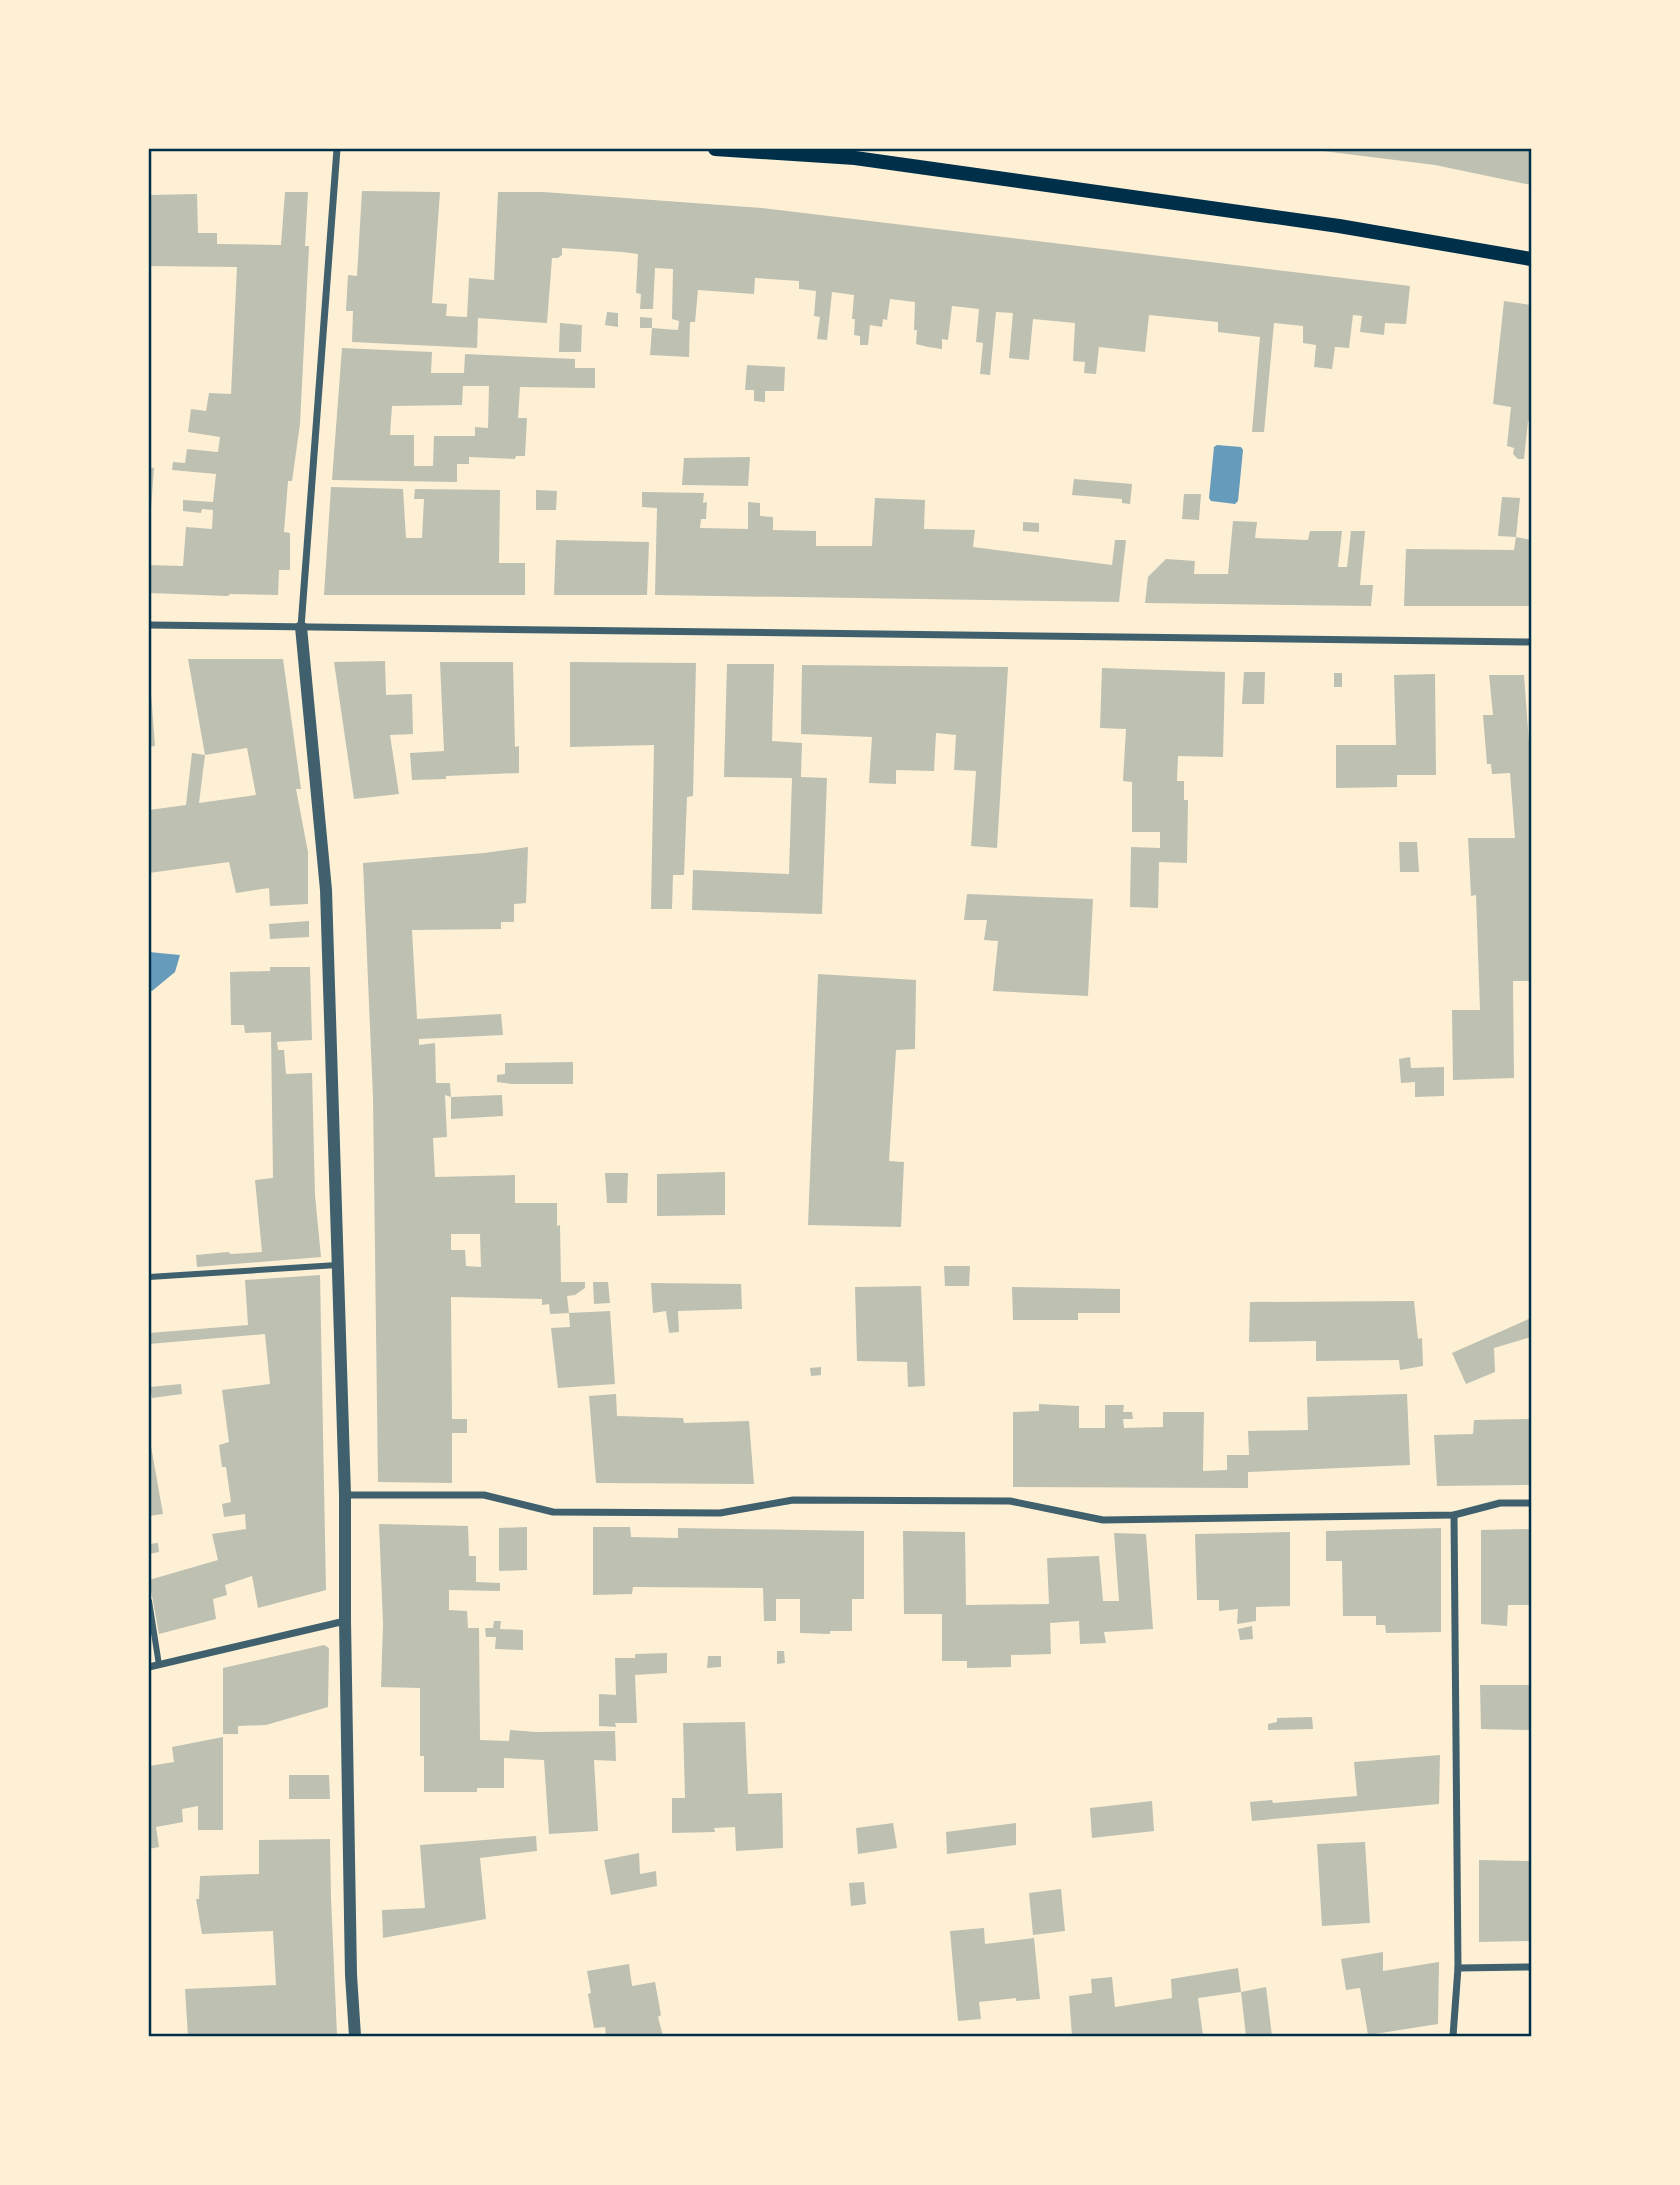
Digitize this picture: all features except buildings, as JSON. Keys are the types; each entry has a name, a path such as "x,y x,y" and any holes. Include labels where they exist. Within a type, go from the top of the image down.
{"main road":[{"path":"715,149 867,159 1339,226 1531,259"}],"street":[{"path":"337,149 301,627 327,890 345,1495 351,1975 355,2036"},
{"path":"149,625 1531,642"},
{"path":"149,1277 337,1265"},
{"path":"345,1495 484,1495 553,1512 720,1513 793,1500 1010,1501 1103,1520 1454,1515 1500,1503 1531,1503"},
{"path":"1453,2036 1458,1968 1454,1515"},
{"path":"149,1601 159,1665"},
{"path":"149,1667 345,1621"},
{"path":"1458,1968 1531,1967"}],"water":[{"path":"1214,447 1241,447 1243,450 1238,501 1235,504 1211,501 1209,498"},
{"path":"149,952 180,955 175,972 152,991 149,990"}]}
